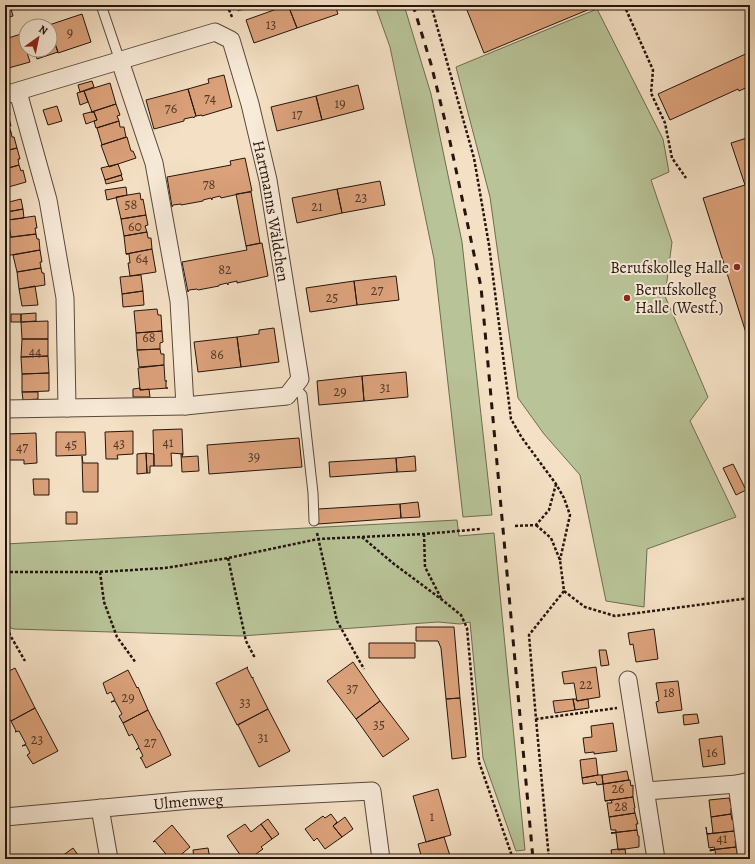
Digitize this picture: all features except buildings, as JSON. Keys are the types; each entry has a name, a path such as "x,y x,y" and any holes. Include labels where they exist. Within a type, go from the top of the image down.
{"street":[{"name":"Hartmanns Wäldchen","path":"68,408 64,298 48,200 12,94 215,32 231,40 250,104 268,180 300,379 294,387"},
{"path":"120,61 154,163 179,301 185,406"},
{"path":"5,409 185,406 287,396 294,387"},
{"path":"628,680 656,859"},
{"path":"646,791 744,782 747,859"},
{"name":"Ulmenweg","path":"5,817 191,800 372,791 381,859"},
{"path":"100,808 109,859"}],"lane":[{"path":"101,5 120,61"},
{"path":"294,387 302,396 313,493 314,521"}],"path":[{"path":"227,5 232,17"},
{"path":"431,5 474,158 489,245 511,419 522,438 556,484 564,498 570,515 560,560"},
{"path":"624,5 653,70 651,93 665,123 672,158 686,178"},
{"path":"536,525 549,510 556,484"},
{"path":"514,526 536,525 551,538 560,560 564,591 585,607 615,616 750,598"},
{"path":"5,572 100,572 165,568 228,558 318,539 424,534 481,529"},
{"path":"424,534 425,567 441,599"},
{"path":"362,537 394,564 461,615 467,628 479,762 512,859"},
{"path":"318,539 337,621 364,669"},
{"path":"228,558 246,641 255,658"},
{"path":"100,572 104,602 117,637 136,663"},
{"path":"549,859 529,635 564,591"},
{"path":"5,612 10,635 25,661"},
{"path":"536,719 632,705"}],"green space":[{"path":"236,5 257,5 238,11"},
{"path":"375,5 404,5 431,94 462,242 492,515 463,517 434,259 390,47"},
{"name":"Berufskolleg Halle (Westf.)","path":"597,9 663,139 669,172 651,180 672,242 665,296 708,397 690,421 736,517 647,549 644,607 606,601 580,475 544,434 518,398 490,197 456,67"},
{"path":"457,520 459,536 494,533 525,850 516,851 483,758 470,622 460,624 438,622 241,636 14,629 5,626 5,544"}],"railway":[{"path":"413,5 431,64 449,137 481,287 533,859"}],"place":[{"name":"Berufskolleg Halle","path":"737,267"},
{"name":"Berufskolleg Halle (Westf.)","path":"627,298"}]}
